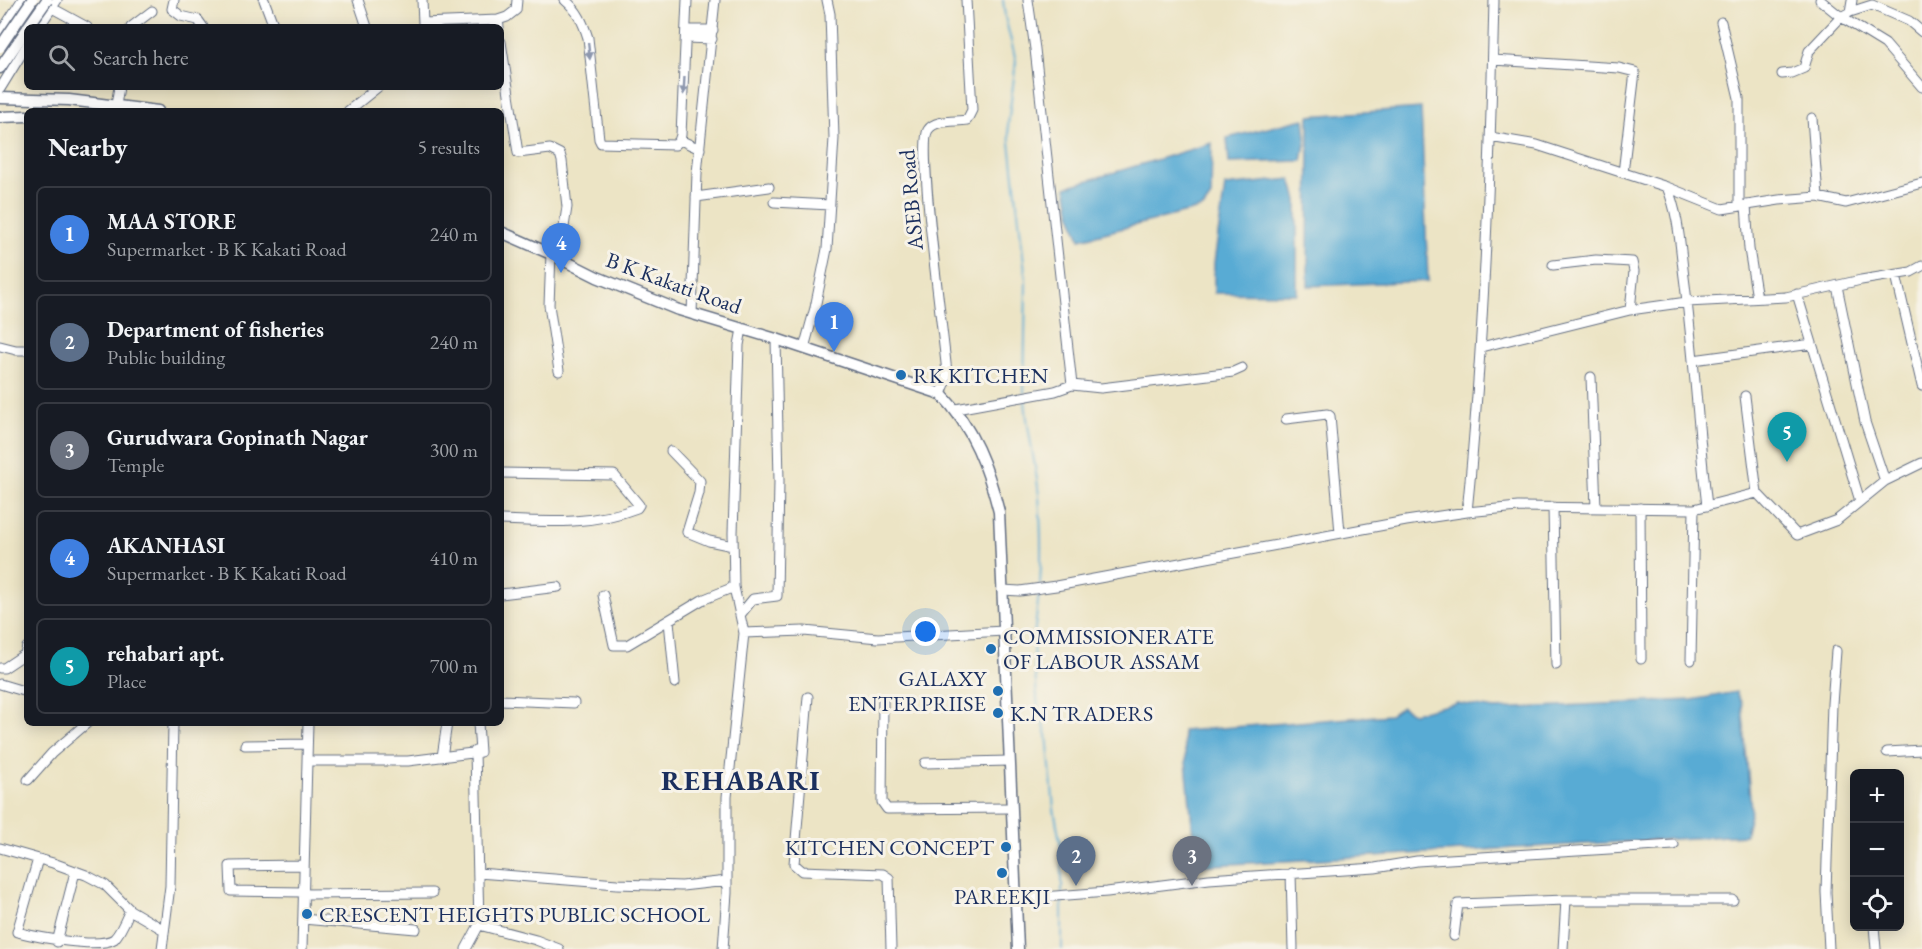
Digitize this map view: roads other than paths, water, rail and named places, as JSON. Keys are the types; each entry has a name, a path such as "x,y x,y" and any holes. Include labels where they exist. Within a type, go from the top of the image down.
{"main road":[{"path":"0,47 32,0"},
{"path":"32,24 51,6"},
{"path":"0,68 24,34"},
{"path":"0,98 69,100 137,108"},
{"path":"0,117 24,116"},
{"name":"B K Kakati Road","path":"504,233 597,277 692,314 776,339 941,394"},
{"path":"941,394 956,409 968,429 989,472 999,512 1018,949"}],"street":[{"path":"0,34 23,0 51,6 82,24"},
{"path":"174,0 172,9 181,16 198,20 201,24"},
{"path":"264,0 273,24"},
{"path":"358,0 366,24"},
{"path":"422,0 423,24"},
{"path":"460,24 498,23 516,10 517,0"},
{"path":"565,0 575,8 584,22 588,38 598,139 601,143 675,145 680,137 687,0"},
{"path":"692,314 696,197 715,0"},
{"path":"804,348 827,249 830,205 834,138 830,14 827,0"},
{"name":"ASEB Road","path":"941,394 947,373 926,176 925,140 928,130 933,126 967,120 972,110 966,0"},
{"path":"1028,0 1037,60 1072,385"},
{"path":"1467,512 1481,347 1494,0"},
{"path":"1820,0 1886,44 1922,87"},
{"path":"1782,74 1804,68 1809,51 1845,15 1852,0"},
{"path":"1845,15 1872,5 1909,21 1922,33"},
{"path":"41,24 51,6"},
{"path":"135,24 152,10"},
{"path":"1721,22 1739,98 1742,206 1757,298"},
{"path":"686,34 712,35"},
{"path":"0,89 24,50"},
{"path":"1493,60 1619,68 1635,72 1623,173"},
{"path":"504,62 518,153 550,149 560,154 562,161 567,207 564,226 551,254 549,305 559,371"},
{"path":"116,105 118,90"},
{"path":"352,108 374,90"},
{"path":"1812,118 1818,197"},
{"path":"1490,136 1537,145 1667,187 1722,209 1818,197 1846,203 1922,183"},
{"path":"680,137 700,145"},
{"path":"696,197 769,187"},
{"path":"1667,187 1675,205 1707,506"},
{"path":"774,202 830,205"},
{"path":"1552,265 1596,260 1632,262 1634,271 1629,310"},
{"path":"1481,347 1629,310 1687,302 1797,294 1911,272 1922,266"},
{"path":"1896,275 1922,386"},
{"path":"1837,286 1865,422 1885,481"},
{"path":"1797,294 1860,501"},
{"path":"723,949 727,881 727,797 744,633 734,587 733,546 739,345 742,329"},
{"path":"740,615 753,598 777,596 779,481 776,339"},
{"path":"1692,360 1812,344"},
{"path":"0,346 24,350"},
{"path":"956,409 1055,391 1072,385 1101,388 1233,372 1242,368"},
{"path":"1591,377 1596,508"},
{"path":"1744,396 1757,493 1797,535 1837,520 1885,481 1922,463"},
{"path":"1286,419 1325,414 1330,416 1340,532"},
{"path":"670,451 700,481 699,493 687,532 709,541 733,546"},
{"path":"504,473 614,475 639,505 620,515 596,519 548,522 504,520"},
{"path":"1002,590 1020,591 1056,586 1340,532 1467,512 1518,507 1694,509 1757,493"},
{"path":"1553,507 1556,665"},
{"path":"1640,508 1641,659"},
{"path":"1691,660 1694,509"},
{"path":"504,594 558,587"},
{"path":"603,595 614,645 627,645 702,600 734,587"},
{"path":"669,621 675,683"},
{"path":"744,633 804,631 878,638 1004,632"},
{"path":"1829,949 1826,892 1836,651"},
{"path":"0,668 4,668 24,655"},
{"path":"0,684 24,691"},
{"path":"808,697 794,864 802,871 889,878 891,949"},
{"path":"504,699 574,703"},
{"path":"883,700 882,802 887,809 1011,808"},
{"path":"28,780 52,753 84,726"},
{"path":"162,949 170,886 173,726"},
{"path":"302,949 308,726"},
{"path":"442,757 447,726"},
{"path":"307,761 408,761 480,752 478,726"},
{"path":"244,745 308,744"},
{"path":"1887,752 1922,750"},
{"path":"466,949 479,925 476,751"},
{"path":"925,763 1009,761"},
{"path":"1016,899 1209,879 1374,868 1417,861 1674,845"},
{"path":"0,848 86,875 105,885 130,910 164,930"},
{"path":"38,859 17,932 78,947 106,943 114,938 130,910"},
{"path":"304,865 230,866 231,891 432,893"},
{"path":"57,942 75,872"},
{"path":"478,873 617,884 682,886 727,881"},
{"path":"1291,873 1293,949"},
{"path":"1563,949 1566,900"},
{"path":"1454,936 1458,904 1566,900 1733,900"},
{"path":"303,919 416,929"},
{"path":"479,925 536,940 560,949"},
{"path":"1874,931 1876,949"}],"water":[{"path":"1421,108 1428,281 1308,286 1309,116"},
{"path":"1304,119 1306,138 1302,161 1229,163 1227,138"},
{"path":"1212,143 1211,197 1203,208 1080,239 1071,214 1066,187"},
{"path":"1291,179 1297,200 1297,294 1214,293 1214,263 1225,186"},
{"path":"1736,692 1742,704 1751,810 1745,835 1196,866 1183,731 1390,715 1402,707 1413,713 1457,703 1495,709 1692,700"}],"waterway":[{"path":"1003,0 1016,61 1008,125 1026,280 1024,393"},
{"path":"1025,399 1039,496 1040,584"},
{"path":"1039,593 1033,645 1038,710 1047,735 1054,809 1062,852 1062,893"},
{"path":"1062,899 1062,949"}],"place":[{"name":"AKANHASI","path":"561,273"},
{"name":"MAA STORE","path":"834,352"},
{"name":"RK KITCHEN","path":"901,375"},
{"name":"rehabari apt.","path":"1787,462"},
{"name":"COMMISSIONERATE OF LABOUR ASSAM","path":"991,649"},
{"name":"GALAXY ENTERPRIISE","path":"998,691"},
{"name":"K.N TRADERS","path":"998,713"},
{"name":"KITCHEN CONCEPT","path":"1006,847"},
{"name":"PAREEKJI","path":"1002,873"},
{"name":"Department of fisheries","path":"1076,886"},
{"name":"Gurudwara Gopinath Nagar","path":"1192,886"},
{"name":"CRESCENT HEIGHTS PUBLIC SCHOOL","path":"307,914"}],"district":[{"name":"REHABARI","path":"741,780"}]}
